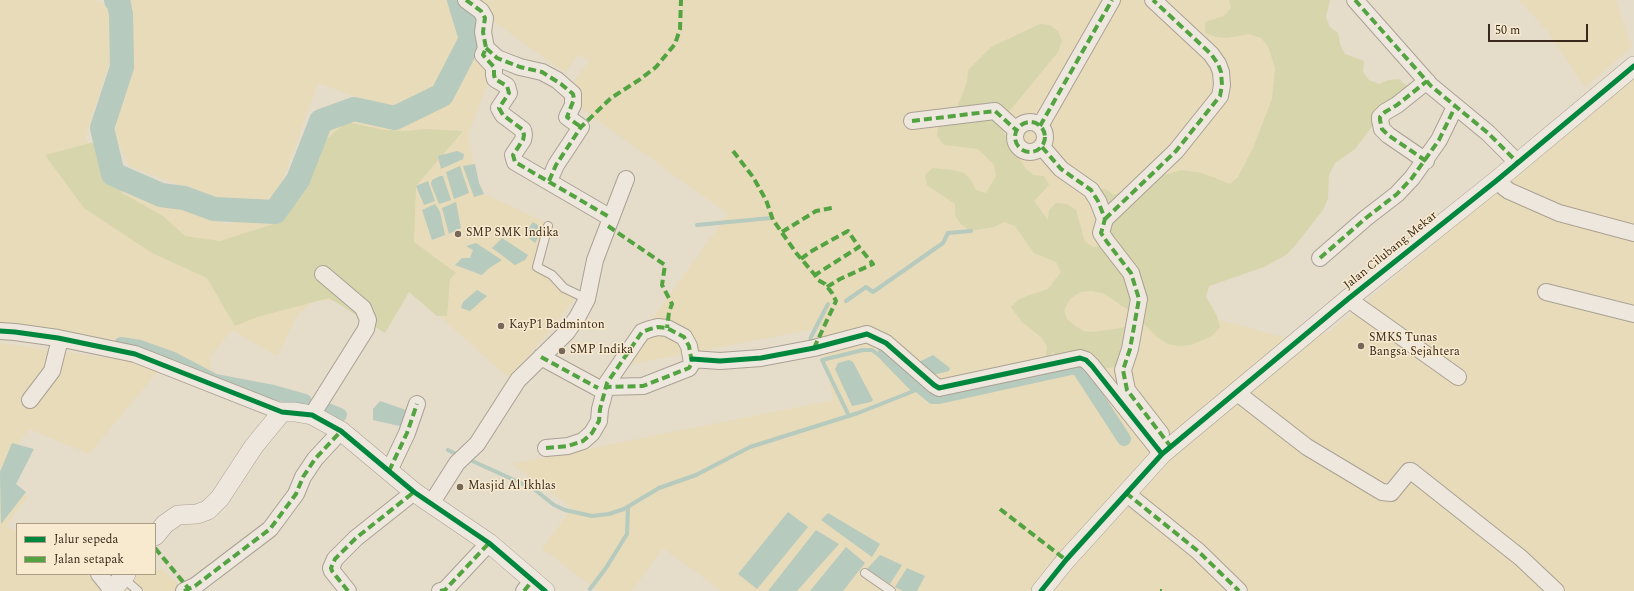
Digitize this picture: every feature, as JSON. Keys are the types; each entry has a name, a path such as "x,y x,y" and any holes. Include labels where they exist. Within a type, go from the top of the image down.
{"street":[{"path":"466,0 481,11 485,18 483,32 486,48 483,55 494,68 495,79 507,86 509,93 499,108 503,115 523,130 524,135 513,155 515,162 549,180 611,218"},
{"path":"1040,126 1112,0"},
{"path":"1105,219 1176,151 1220,96 1222,85 1221,72 1218,64 1211,54 1153,0"},
{"path":"1355,0 1427,81 1488,133 1517,162"},
{"path":"486,48 497,58 520,67 542,72 556,80 573,94 573,104 567,117 581,127 556,165 549,180"},
{"name":"Jalan Cilubang Mekar","path":"1041,591 1126,493 1166,450 1348,299 1496,181 1634,66"},
{"path":"1426,161 1388,135 1382,129 1380,117 1427,81"},
{"path":"1320,258 1366,218 1397,194 1412,178 1426,161 1439,140 1455,106"},
{"path":"912,122 995,111 1016,130"},
{"path":"1032,122 1040,126 1045,136 1042,147 1032,153 1021,150 1014,141 1016,130 1023,123 1032,122"},
{"path":"1042,147 1061,170 1091,190 1098,201 1105,219 1102,233 1107,242 1131,273 1139,299 1130,349 1123,370 1127,390 1166,450"},
{"path":"431,504 457,463 477,444 518,380 567,332 587,299 594,260 626,178"},
{"path":"1496,181 1509,191 1559,213 1634,232"},
{"path":"312,415 366,329 368,320 363,308 323,274"},
{"path":"1546,292 1634,314"},
{"path":"1348,299 1458,377"},
{"path":"541,357 602,388 643,386 689,368 692,363 692,359 689,346 684,337 667,328 658,327 642,332 602,388 599,421 592,433 583,441 568,446 546,448"},
{"path":"0,332 15,332 60,339 135,354 282,412 312,415 341,431 414,492 489,543 534,587"},
{"path":"692,359 720,361 761,358 814,348 868,334 883,341 939,388 1080,358 1086,360 1092,366 1166,450"},
{"path":"30,400 52,370 60,339"},
{"path":"1236,392 1308,447 1382,492 1391,493 1409,471 1411,471 1521,558 1556,591"},
{"path":"389,471 407,433 417,404"},
{"path":"156,535 165,524 178,515 197,514 208,510 220,498 254,446 282,412"},
{"path":"184,591 195,586 270,529 296,494 303,477 315,459 341,431"},
{"path":"348,591 332,571 331,568 335,559 356,538 414,492"},
{"path":"1126,493 1198,551 1239,591"},
{"path":"440,591 445,590 489,543"},
{"path":"101,575 118,583"}],"lane":[{"path":"548,226 537,267 552,275 564,288 587,299"},
{"path":"865,573 891,591"},
{"path":"118,583 138,591"}],"shaded area":[{"path":"0,0 94,0 111,7 110,61 85,138 119,191 228,224 296,200 327,125 372,103 318,83 275,201 224,202 129,166 114,134 126,0 1241,0 1317,32 1266,250 1176,308 1297,341 1331,331 1634,74 1634,591 719,591 720,590 663,548 632,591 599,591 542,549 572,508 512,464 833,400 819,328 617,367 728,214 564,96 589,61 579,54 565,73 493,21 466,58 472,55 493,69 468,135 478,191 552,225 534,265 576,298 510,379 408,288 380,298 314,301 298,314 277,356 232,330 209,358 217,391 148,352 0,331"},
{"path":"1229,0 1330,0 1326,17 1330,27 1338,33 1340,44 1345,54 1364,61 1363,72 1369,80 1379,84 1389,80 1399,79 1407,86 1406,97 1379,117 1355,149 1335,163 1329,175 1328,199 1323,210 1286,255 1264,267 1209,286 1206,297 1217,316 1220,327 1212,336 1191,345 1179,346 1168,344 1158,338 1134,314 1103,293 1091,291 1080,292 1070,299 1064,310 1067,319 1075,326 1084,331 1094,332 1126,327 1133,334 1120,365 1109,368 1097,367 1082,374 1078,368 1064,366 1053,352 1045,362 1047,346 1041,337 1022,322 1011,307 1018,300 1048,289 1061,272 1056,262 1034,253 1015,226 1004,222 994,227 971,231 962,225 955,216 955,204 927,185 925,175 933,168 954,170 964,173 971,180 976,190 986,193 996,176 994,165 978,149 944,145 937,136 938,125 955,113 967,82 968,70 991,47 1040,24 1050,25 1058,31 1062,41 1058,52 1007,114 1002,124 1004,134 1012,141 1014,151 1026,169 1034,175 1044,176 1049,185 1034,201 1048,220 1049,210 1056,203 1067,204 1076,210 1085,242 1093,247 1103,246 1095,190 1106,189 1113,195 1134,189 1161,176 1181,170 1202,173 1230,184 1238,177 1253,148 1272,99 1275,68 1268,46 1261,38 1249,34 1227,38 1216,37 1205,33 1205,22 1224,16 1231,8"},
{"path":"1519,0 1616,0 1632,47 1585,87 1548,32"},
{"path":"346,122 384,130 407,131 423,129 463,131 416,186 414,242 456,273 450,279 447,316 437,316 409,292 385,333 329,298 257,317 235,326 207,278 152,253 84,208 45,155 94,142 122,193 163,216 185,236 220,241 280,222 305,192 321,144"},
{"path":"457,151 464,154 463,159 441,169 438,156"},
{"path":"475,164 479,183 484,194 474,197 463,166"},
{"path":"460,166 469,193 454,199 446,172"},
{"path":"443,176 451,200 439,204 431,184 432,180"},
{"path":"428,181 435,201 424,205 416,186"},
{"path":"456,202 461,228 449,234 442,208"},
{"path":"435,204 440,212 445,235 432,240 422,210"},
{"path":"533,222 541,227 539,236 535,243 525,235 526,231"},
{"path":"502,238 528,255 525,260 515,265 492,248"},
{"path":"476,243 502,260 482,275 455,265 462,258 470,258 473,250 466,246"},
{"path":"477,290 487,296 470,311 461,308 463,302"},
{"path":"0,343 151,364 159,370 89,454 29,429 0,469"},
{"path":"933,355 950,368 949,371 925,377 915,364"},
{"path":"849,360 853,362 873,400 871,402 852,406 835,369 838,363"},
{"path":"380,401 406,410 404,427 373,420 373,409"},
{"path":"12,443 34,449 16,484 26,492 1,524 0,472"},
{"path":"14,451 13,484 27,497 6,526 16,531 16,575 156,575 156,572 162,569 181,586 177,591 0,591 0,470"},
{"path":"788,512 808,527 757,589 738,574"},
{"path":"828,513 880,544 872,557 821,520"},
{"path":"816,530 839,544 797,591 768,591"},
{"path":"846,547 865,563 843,591 810,591"},
{"path":"880,555 902,565 890,584 867,569"},
{"path":"907,568 925,576 917,591 903,591 895,587"}],"waterway":[{"path":"116,0 118,0 121,14 122,67 102,128 113,174 161,195 184,198 214,209 275,212 298,180 321,121 354,109 395,118 442,95 471,39 459,0"},
{"path":"697,225 771,218"},
{"path":"846,301 866,287 873,292 943,243 948,233 971,231"},
{"path":"813,344 810,342 811,337 828,304"},
{"path":"121,344 140,347 171,358 215,381 273,392 305,401"},
{"path":"849,416 822,360 863,350 872,350 880,356 913,390"},
{"path":"885,351 933,397 939,397 1071,368 1078,368 1124,439"},
{"path":"468,459 534,489 554,505 565,510 592,516 609,514 624,509 659,488 696,475 750,447 858,413 929,385"},
{"path":"320,407 340,415"},
{"path":"448,450 460,456"},
{"path":"590,589 606,568 627,534 628,507"}],"marked path":[{"path":"466,0 481,11 485,18 483,32 486,48 483,55 494,67 495,79 507,86 509,93 499,108 503,115 523,130 523,140 513,155 515,162 611,218"},
{"path":"549,181 556,165 581,127 611,98 656,67 675,44 680,29 681,0"},
{"path":"1040,126 1112,0"},
{"path":"1105,219 1176,151 1220,96 1222,85 1221,72 1218,64 1211,54 1153,0"},
{"path":"1355,0 1431,86 1488,133 1517,162"},
{"path":"486,48 497,58 520,67 542,72 561,84 573,94 574,99 567,117 581,127"},
{"path":"1426,161 1388,135 1382,129 1380,117 1427,81"},
{"path":"1320,258 1366,218 1397,194 1412,178 1439,140 1455,107"},
{"path":"912,121 995,111 1016,130"},
{"path":"1030,122 1041,126 1045,137 1041,148 1030,152 1019,148 1015,137 1019,126 1030,122"},
{"path":"1042,147 1061,169 1091,190 1098,201 1105,219 1101,233 1131,273 1139,299 1130,349 1123,370 1127,390 1171,447"},
{"path":"733,151 753,177 766,200 773,220 797,254 818,280 825,284 836,301 814,348"},
{"path":"782,232 816,211 832,208"},
{"path":"608,226 665,265 662,285 672,304 669,312 667,328"},
{"path":"801,259 810,252 848,231 859,247 815,275"},
{"path":"827,287 840,279 873,264 859,247"},
{"path":"546,448 568,446 583,441 592,433 599,421 600,409 607,383 642,332 658,327 667,328 684,337 689,346 692,363 689,368 643,386 606,387"},
{"path":"541,357 598,388"},
{"path":"389,471 407,433 417,404"},
{"path":"184,591 195,586 270,529 296,494 303,477 315,459 341,431"},
{"path":"348,591 332,571 331,568 335,559 356,538 414,492"},
{"path":"1126,493 1198,551 1239,591"},
{"path":"1000,509 1066,560"},
{"path":"440,591 445,590 489,543"},
{"path":"156,549 189,589"},
{"path":"524,591 533,580"}],"cycle path":[{"path":"1041,591 1066,560 1162,454 1348,299 1496,181 1634,66"},
{"path":"0,331 58,338 135,354 282,412 312,415 341,431 414,492 489,543 545,591"},
{"path":"692,359 720,361 761,358 814,348 867,334 886,343 939,388 1080,358 1086,360 1092,366 1162,454"}],"place":[{"name":"SMP SMK Indika","path":"458,234"},
{"name":"KayP1 Badminton","path":"501,326"},
{"name":"SMKS Tunas Bangsa Sejahtera","path":"1361,346"},
{"name":"SMP Indika","path":"562,351"},
{"name":"Masjid Al Ikhlas","path":"460,487"}]}
